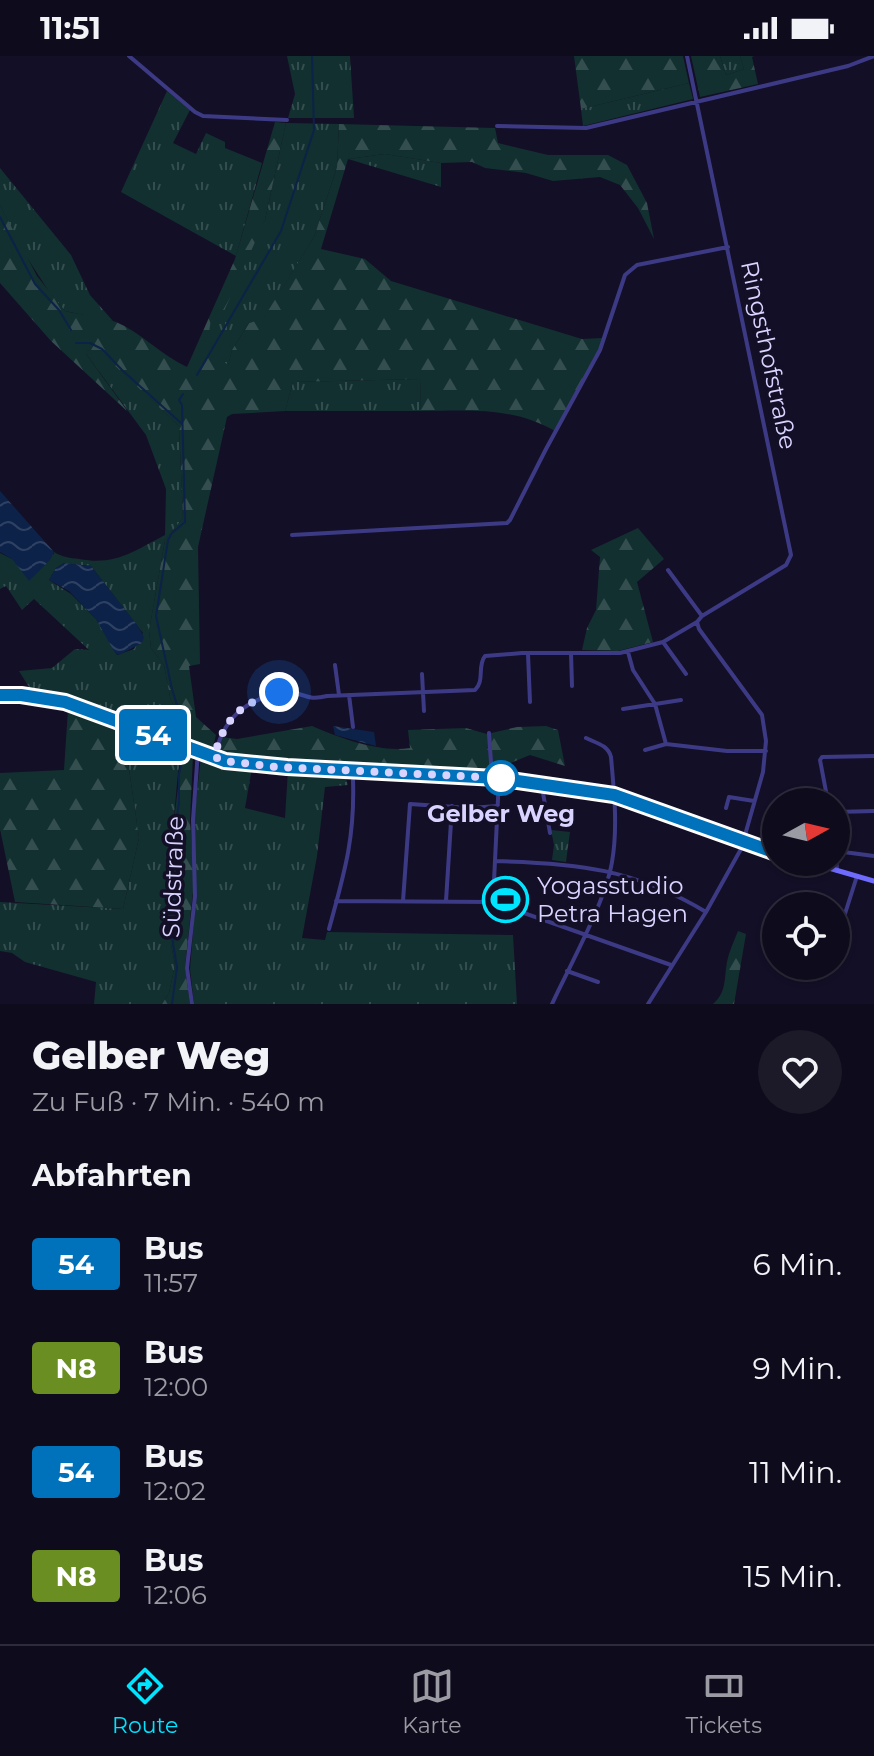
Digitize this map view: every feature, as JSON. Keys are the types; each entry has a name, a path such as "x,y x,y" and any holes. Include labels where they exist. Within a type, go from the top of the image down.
{"main road":[{"path":"0,695 65,702 225,761 277,767 496,778 614,795 762,849"},
{"path":"850,874 874,881"}],"street":[{"path":"129,56 203,116 287,120"},
{"name":"Ringsthofstraße","path":"423,693 475,690 480,683 481,660 485,656 628,652 663,642 786,565 791,555 687,56"},
{"path":"497,126 586,128 848,66 874,56"},
{"path":"292,535 507,523 600,350 625,275 637,265 728,247"},
{"path":"668,570 702,616"},
{"path":"648,1004 732,866 755,802 766,751 762,715 697,622"},
{"path":"663,642 686,674"},
{"path":"628,652 633,670 655,704 666,744"},
{"path":"571,653 572,686"},
{"path":"528,654 530,702"},
{"path":"335,665 339,695"},
{"path":"422,674 424,711"},
{"path":"214,757 222,730 234,715 248,704 279,692 315,699 339,695 423,693"},
{"path":"349,695 353,727"},
{"path":"623,709 681,700"},
{"path":"489,733 498,806 493,902"},
{"path":"552,1004 610,870 615,826 610,752 586,738"},
{"path":"645,750 666,744 727,751 766,751"},
{"name":"Südstraße","path":"192,1004 187,968 195,896 193,820 198,751"},
{"path":"825,788 822,757 874,756"},
{"path":"329,929 347,869 354,822 353,780"},
{"path":"544,784 550,833"},
{"path":"726,808 729,797 755,802"},
{"path":"403,901 410,804 498,806"},
{"path":"446,901 452,806"},
{"path":"850,812 874,811"},
{"path":"850,853 874,856"},
{"path":"495,861 556,863 610,870 675,894 706,912"},
{"path":"850,898 857,876"},
{"path":"336,901 493,902 672,966"},
{"path":"567,971 598,982"},
{"path":"652,998 657,1004"}],"green space":[{"path":"287,56 350,56 354,118 288,118 295,94"},
{"path":"574,56 683,56 689,83 581,109"},
{"path":"691,56 720,56 726,75 744,69 740,56 754,56 758,84 700,97"},
{"path":"720,56 740,56 744,69 726,75"},
{"path":"689,83 693,99 583,126 581,109"},
{"path":"167,91 190,110 173,143 196,154 206,133 225,142 225,148 262,163 236,256 121,192"},
{"path":"275,122 286,123 265,220 224,311 211,320 211,346 228,365 232,350 249,323 263,319 314,237 337,167 339,124 495,128 498,143 548,155 608,155 627,165 647,203 654,239 638,208 620,185 600,177 553,181 526,173 485,168 472,162 441,163 385,154 348,159 321,249 365,259 391,281 582,339 602,338 599,350 555,431 522,417 506,414 420,411 421,379 293,382 285,411 232,414 227,417 198,547 200,664 189,666 196,717 216,735 212,750 207,752 143,727 186,736 170,697 164,665 151,648 149,631 165,540 183,518 179,426 112,363 94,350 86,351 128,412 51,341 0,283 0,205 37,276 65,311 116,322 187,367 235,259"},
{"path":"286,123 339,124 337,167 314,237 263,320 249,323 232,350 228,366 215,356 208,338 211,319 265,220"},
{"path":"385,154 441,163 441,187 348,159"},
{"path":"0,168 71,255 90,295 113,321 65,311 50,293 24,253 0,205"},
{"path":"94,349 112,362 179,426 183,518 165,540 149,631 151,648 164,665 170,697 187,737 32,692 19,671 52,668 75,649 89,650 34,599 22,610 6,586 0,589 0,553 12,559 54,552 92,561 114,559 165,535 166,489 146,435 86,351","holes":["64,563 91,566 143,633 134,649 117,655 96,619 71,594 49,580 56,568"]},
{"path":"421,379 420,411 285,411 293,382"},
{"path":"638,528 664,559 637,582 653,642 618,651 582,650 587,628 596,610 600,557 591,550"},
{"path":"68,710 193,754 190,820 194,882 185,967 190,1004 162,1004 169,993 175,965 171,944 175,910 173,828 182,755 125,741 139,838 123,909 15,902 0,829 0,773 64,770"},
{"path":"312,726 360,743 398,749 410,748 408,730 466,728 487,734 517,727 546,726 558,730 565,766 530,755 494,772 255,760 221,755 219,751 222,737 237,739"},
{"path":"125,741 182,755 173,828 175,910 171,944 175,965 169,993 162,1004 94,1004 96,982 25,962 12,953 0,951 0,902 123,909 139,838"},
{"path":"201,756 223,764 252,768 245,808 285,818 288,770 344,773 348,785 325,787 317,856 302,938 325,940 327,932 513,935 517,1004 194,1004 190,969 196,896 194,820"},
{"path":"551,830 570,832 566,862 552,860 554,845"},
{"path":"738,931 746,934 734,1004 713,1004 723,990 728,958"}],"water":[{"path":"0,491 54,552 29,581 12,559 0,552"},
{"path":"64,563 91,566 138,626 144,637 142,643 119,655 115,653 96,619 69,591 49,580 56,568"},
{"path":"333,726 374,732 376,746 335,735"}],"waterway":[{"path":"197,375 281,231 314,130 312,56"},
{"path":"0,217 35,284 59,310 71,330"},
{"path":"76,343 90,343 102,349 181,423"},
{"path":"183,394 179,400 182,405 185,522 168,540 156,616 172,689 188,742"},
{"path":"172,1004 177,967 173,944 177,867 174,837 179,774 184,753"}],"bus line":[{"name":"54","path":"0,695 21,695 76,705 225,761 521,780 614,795 762,849"}],"place":[{"name":"Gelber Weg","path":"501,778"},
{"name":"Yogasstudio Petra Hagen","path":"506,899"}],"route":[{"path":"279,692 248,704 234,715 222,730 214,757 277,767 501,778"}]}
